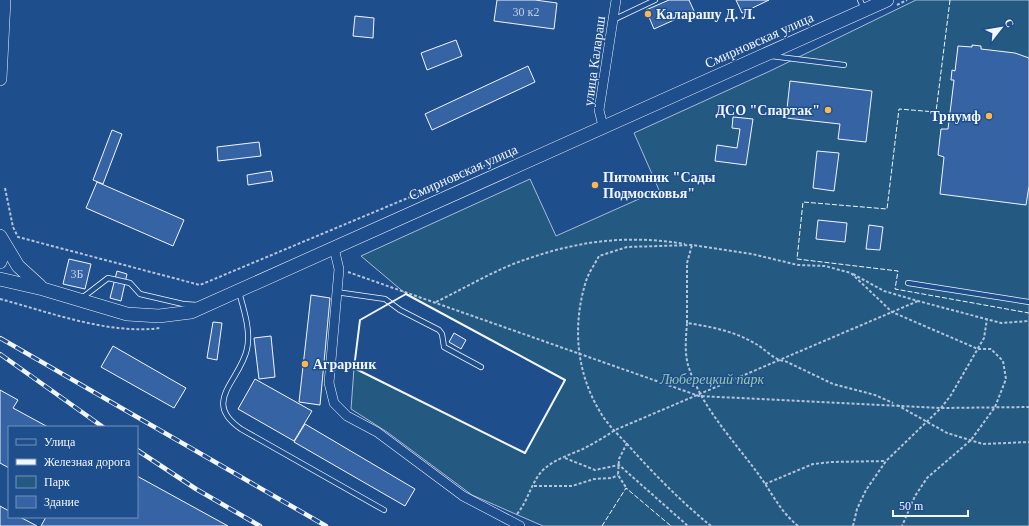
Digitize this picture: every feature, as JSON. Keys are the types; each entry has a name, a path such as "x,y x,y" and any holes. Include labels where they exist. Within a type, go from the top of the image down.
{"main road":[{"path":"0,79 4,0"},
{"name":"Смирновская улица","path":"0,279 43,288 127,314 159,316 191,312 239,292 603,126 765,55 862,5 887,0"},
{"name":"Смирновская улица","path":"0,262 3,254 1,239"},
{"name":"Смирновская улица","path":"1,239 18,266 43,288"}],"street":[{"name":"улица Калараш","path":"603,126 599,110 616,0"},
{"path":"334,248 339,269 329,383 334,403 347,416 377,432 463,496 517,524"}],"lane":[{"path":"613,20 654,0"},
{"path":"765,55 844,65"},
{"path":"80,300 108,278 130,283 140,294 183,304 205,306"},
{"path":"908,283 1029,302"},
{"path":"239,292 248,333 247,349 242,364 224,394 222,404 225,413 232,422 241,429 384,510"},
{"path":"336,292 358,297 378,298 391,302 400,310 440,330 444,347 481,367"}],"path":[{"path":"5,188 13,227 18,237 200,286 510,155"},
{"path":"436,302 520,262 574,245 620,239 752,254 798,265 825,266 851,273 884,291 918,301 1001,323 1029,321"},
{"path":"692,246 687,263 686,347 688,366 699,396 710,407 717,420 765,484 777,504 798,526"},
{"path":"692,246 627,247 599,256 586,279 579,310 577,333 580,365 589,390 602,415 691,510 710,526"},
{"path":"339,269 699,396 895,404 941,408 1029,407"},
{"path":"851,273 892,312 978,349 991,349 1003,361 1006,379 994,407 971,440 927,478 915,496 902,526"},
{"path":"517,524 523,507 543,470 564,457 615,430 699,396 918,301"},
{"path":"853,526 866,490 886,461 926,420 941,408 960,381 984,338 988,319"},
{"path":"687,323 735,333 756,344 780,361 785,361 833,384 875,395 926,420 947,433 983,444 1029,442"},
{"path":"627,443 619,460 618,475 627,489"},
{"path":"564,457 594,470 619,465"},
{"path":"765,484 813,464 832,462 886,461"},
{"path":"619,465 688,526"},
{"path":"534,486 572,486 594,479 612,478 618,475"}],"green space":[{"name":"Люберецкий парк","path":"916,0 1029,0 1029,526 543,526 472,495 387,432 351,409 354,368 525,453 565,380 406,294 361,256 530,179 556,236 659,190 634,133 770,71"}],"building":[{"path":"497,0 535,0 557,3 554,29 494,21"},
{"path":"669,0 689,0 694,11 654,29 646,10"},
{"path":"736,0 769,0 742,13"},
{"path":"355,16 374,18 373,38 353,36"},
{"path":"456,40 462,56 427,70 421,53"},
{"name":"Триумф","path":"972,45 981,46 981,49 1015,53 1029,58 1029,186 1026,205 940,194 944,157 938,155 941,129 948,129 954,80 951,80 952,70 955,71 958,46 972,47"},
{"path":"528,66 535,82 432,130 425,114"},
{"name":"ДСО \"Спартак\"","path":"790,81 872,91 866,142 838,139 840,124 786,118"},
{"path":"733,117 753,119 746,165 715,161 717,145 737,148 740,129 732,128"},
{"path":"112,130 122,134 103,184 93,180"},
{"path":"259,142 261,156 218,161 217,147"},
{"path":"817,151 839,153 834,191 813,188"},
{"path":"271,171 273,181 248,185 247,175"},
{"path":"97,182 184,220 173,246 86,208"},
{"path":"818,220 847,223 845,242 816,239"},
{"path":"869,225 883,227 880,250 866,249"},
{"path":"69,259 91,264 85,289 63,284"},
{"path":"117,271 127,274 121,301 110,298"},
{"path":"311,295 330,298 320,405 299,402"},
{"path":"213,322 222,323 217,360 207,358"},
{"path":"454,333 466,340 461,349 449,342"},
{"path":"271,336 275,377 259,379 254,338"},
{"path":"113,346 186,388 174,408 101,367"},
{"path":"255,379 312,411 294,441 238,409"},
{"path":"0,390 18,400 13,408 46,426 8,426 8,467 0,463"},
{"path":"305,424 415,489 405,506 294,442"},
{"path":"138,477 228,526 41,526 45,518 138,518"},
{"path":"0,506 8,510 8,518 22,518 37,526 0,526"}],"railway":[{"path":"0,338 326,526"},
{"path":"0,354 102,426"},
{"path":"138,451 196,489 260,526"}],"fence":[{"path":"950,0 936,112 899,109 887,209 803,202 797,259 898,271 895,289 1029,313"},
{"path":"602,526 626,488 671,526"}],"wall":[{"path":"406,294 565,380 525,453 354,368 360,320 406,294"}],"place":[{"name":"Каларашу Д. Л.","path":"648,14"},
{"name":"ДСО \"Спартак\"","path":"828,110"},
{"name":"Триумф","path":"989,116"},
{"name":"Питомник \"Сады Подмосковья\"","path":"595,185"},
{"name":"Аграрник","path":"305,364"}]}
